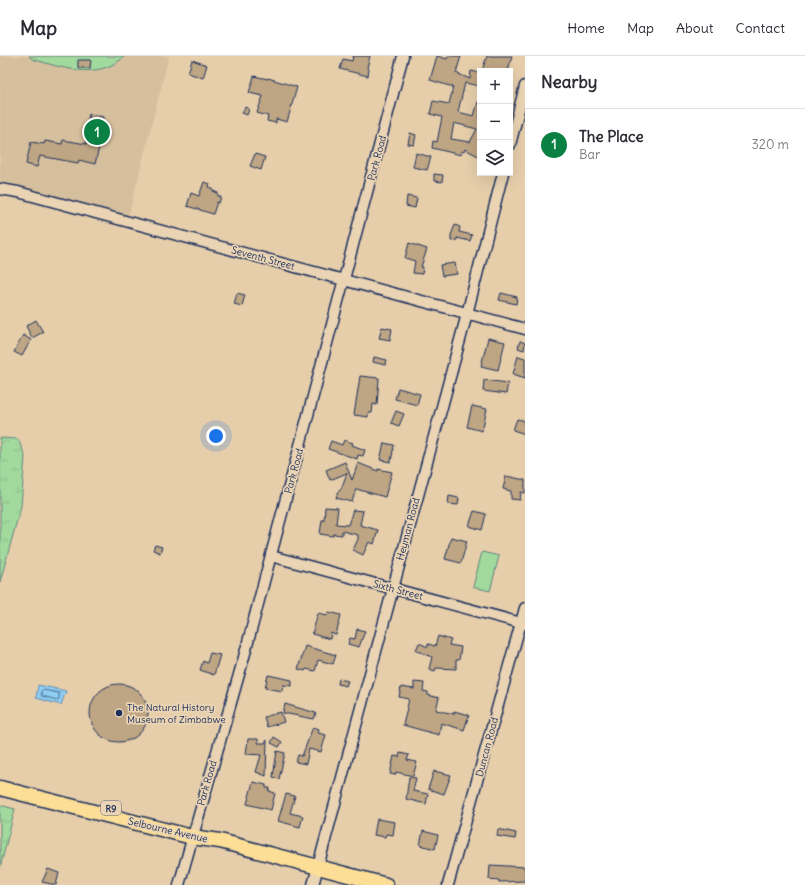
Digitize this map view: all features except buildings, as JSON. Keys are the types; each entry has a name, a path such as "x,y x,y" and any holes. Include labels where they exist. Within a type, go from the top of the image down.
{"highway":[{"name":"Selbourne Avenue","path":"0,779 220,841 386,885"},
{"name":"Selbourne Avenue","path":"0,788 194,833"}],"street":[{"name":"Park Road","path":"179,885 244,657 403,56"},
{"path":"511,140 525,86"},
{"name":"Heyman Road","path":"312,885 467,314 502,176"},
{"name":"Seventh Street","path":"0,189 18,192 525,329"},
{"name":"Sixth Street","path":"271,556 523,624"},
{"name":"Duncan Road","path":"448,885 523,624 525,608"}],"shaded area":[{"path":"0,56 169,56 128,218 0,185"}],"green space":[{"path":"29,56 125,56 115,64 103,68 80,70 56,66 32,59"},
{"path":"0,438 18,439 25,456 21,506 0,582"},
{"path":"482,552 499,556 490,591 473,587"},
{"path":"0,805 15,809 0,868"}],"water":[{"path":"38,685 66,691 61,705 36,698"}],"place":[{"name":"The Place","path":"97,132"},
{"name":"The Natural History Museum of Zimbabwe","path":"119,713"}]}
